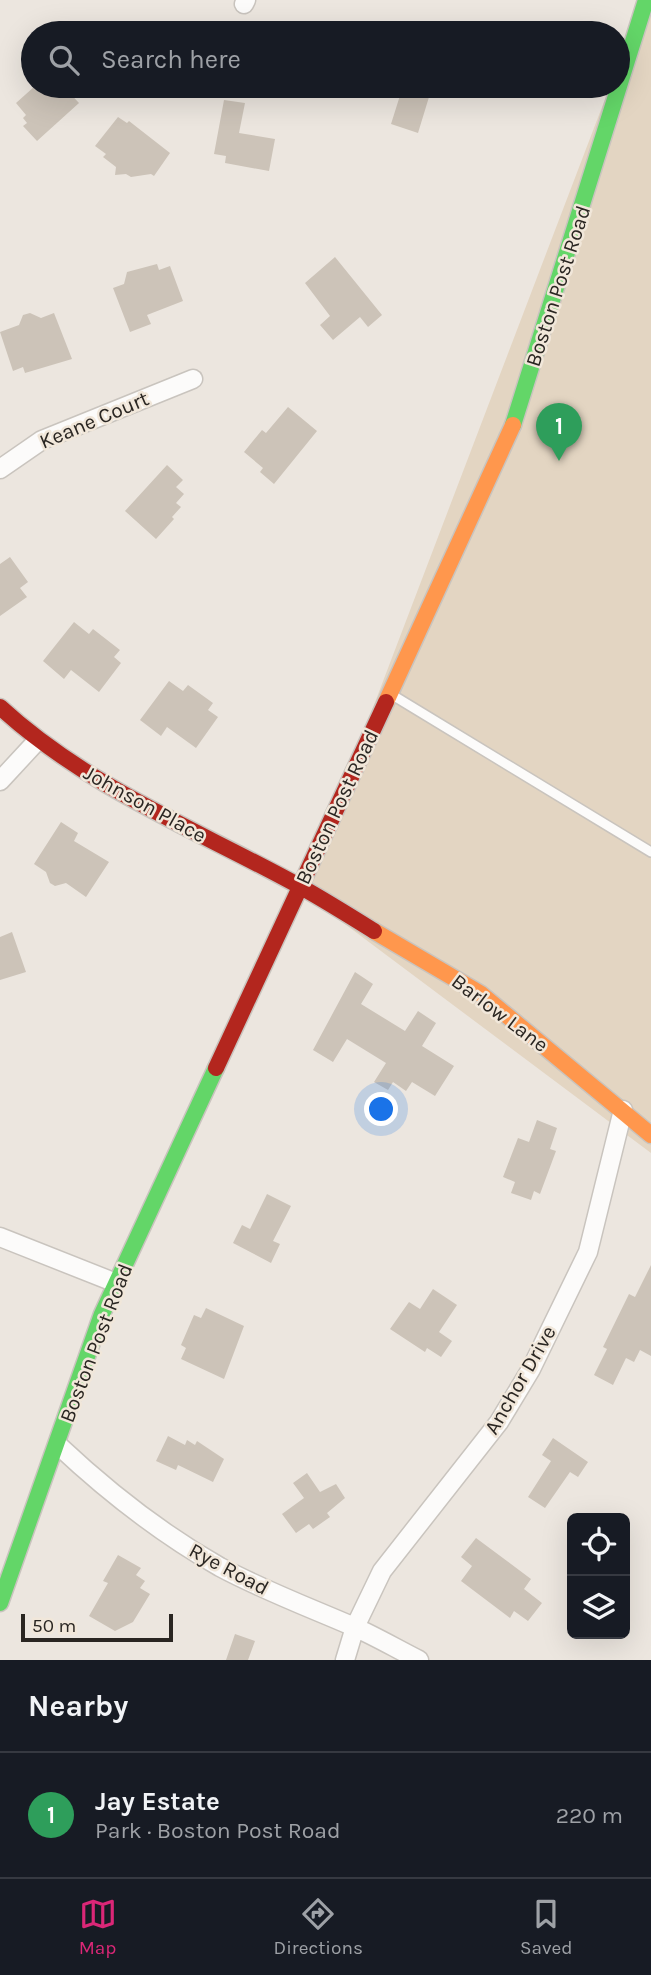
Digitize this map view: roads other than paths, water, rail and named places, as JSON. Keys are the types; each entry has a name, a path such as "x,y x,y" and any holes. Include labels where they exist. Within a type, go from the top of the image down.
{"main road":[{"name":"Boston Post Road","path":"630,51 646,0"},
{"name":"Boston Post Road","path":"0,1603 58,1445 102,1314 510,435 615,98"},
{"name":"Johnson Place","path":"0,707 37,741 139,805 301,887"},
{"name":"Barlow Lane","path":"301,887 481,993 651,1135"}],"street":[{"name":"Keane Court","path":"0,469 42,440 193,379"},
{"path":"0,781 37,741"},
{"name":"Anchor Drive","path":"345,1660 355,1627 382,1571 499,1422 531,1369 588,1252 623,1110"},
{"path":"0,1237 116,1283"},
{"name":"Rye Road","path":"58,1445 106,1490 173,1538 265,1590 355,1627 419,1660"}],"lane":[{"path":"390,693 651,852"}],"place":[{"name":"Jay Estate","path":"559,461"}]}
